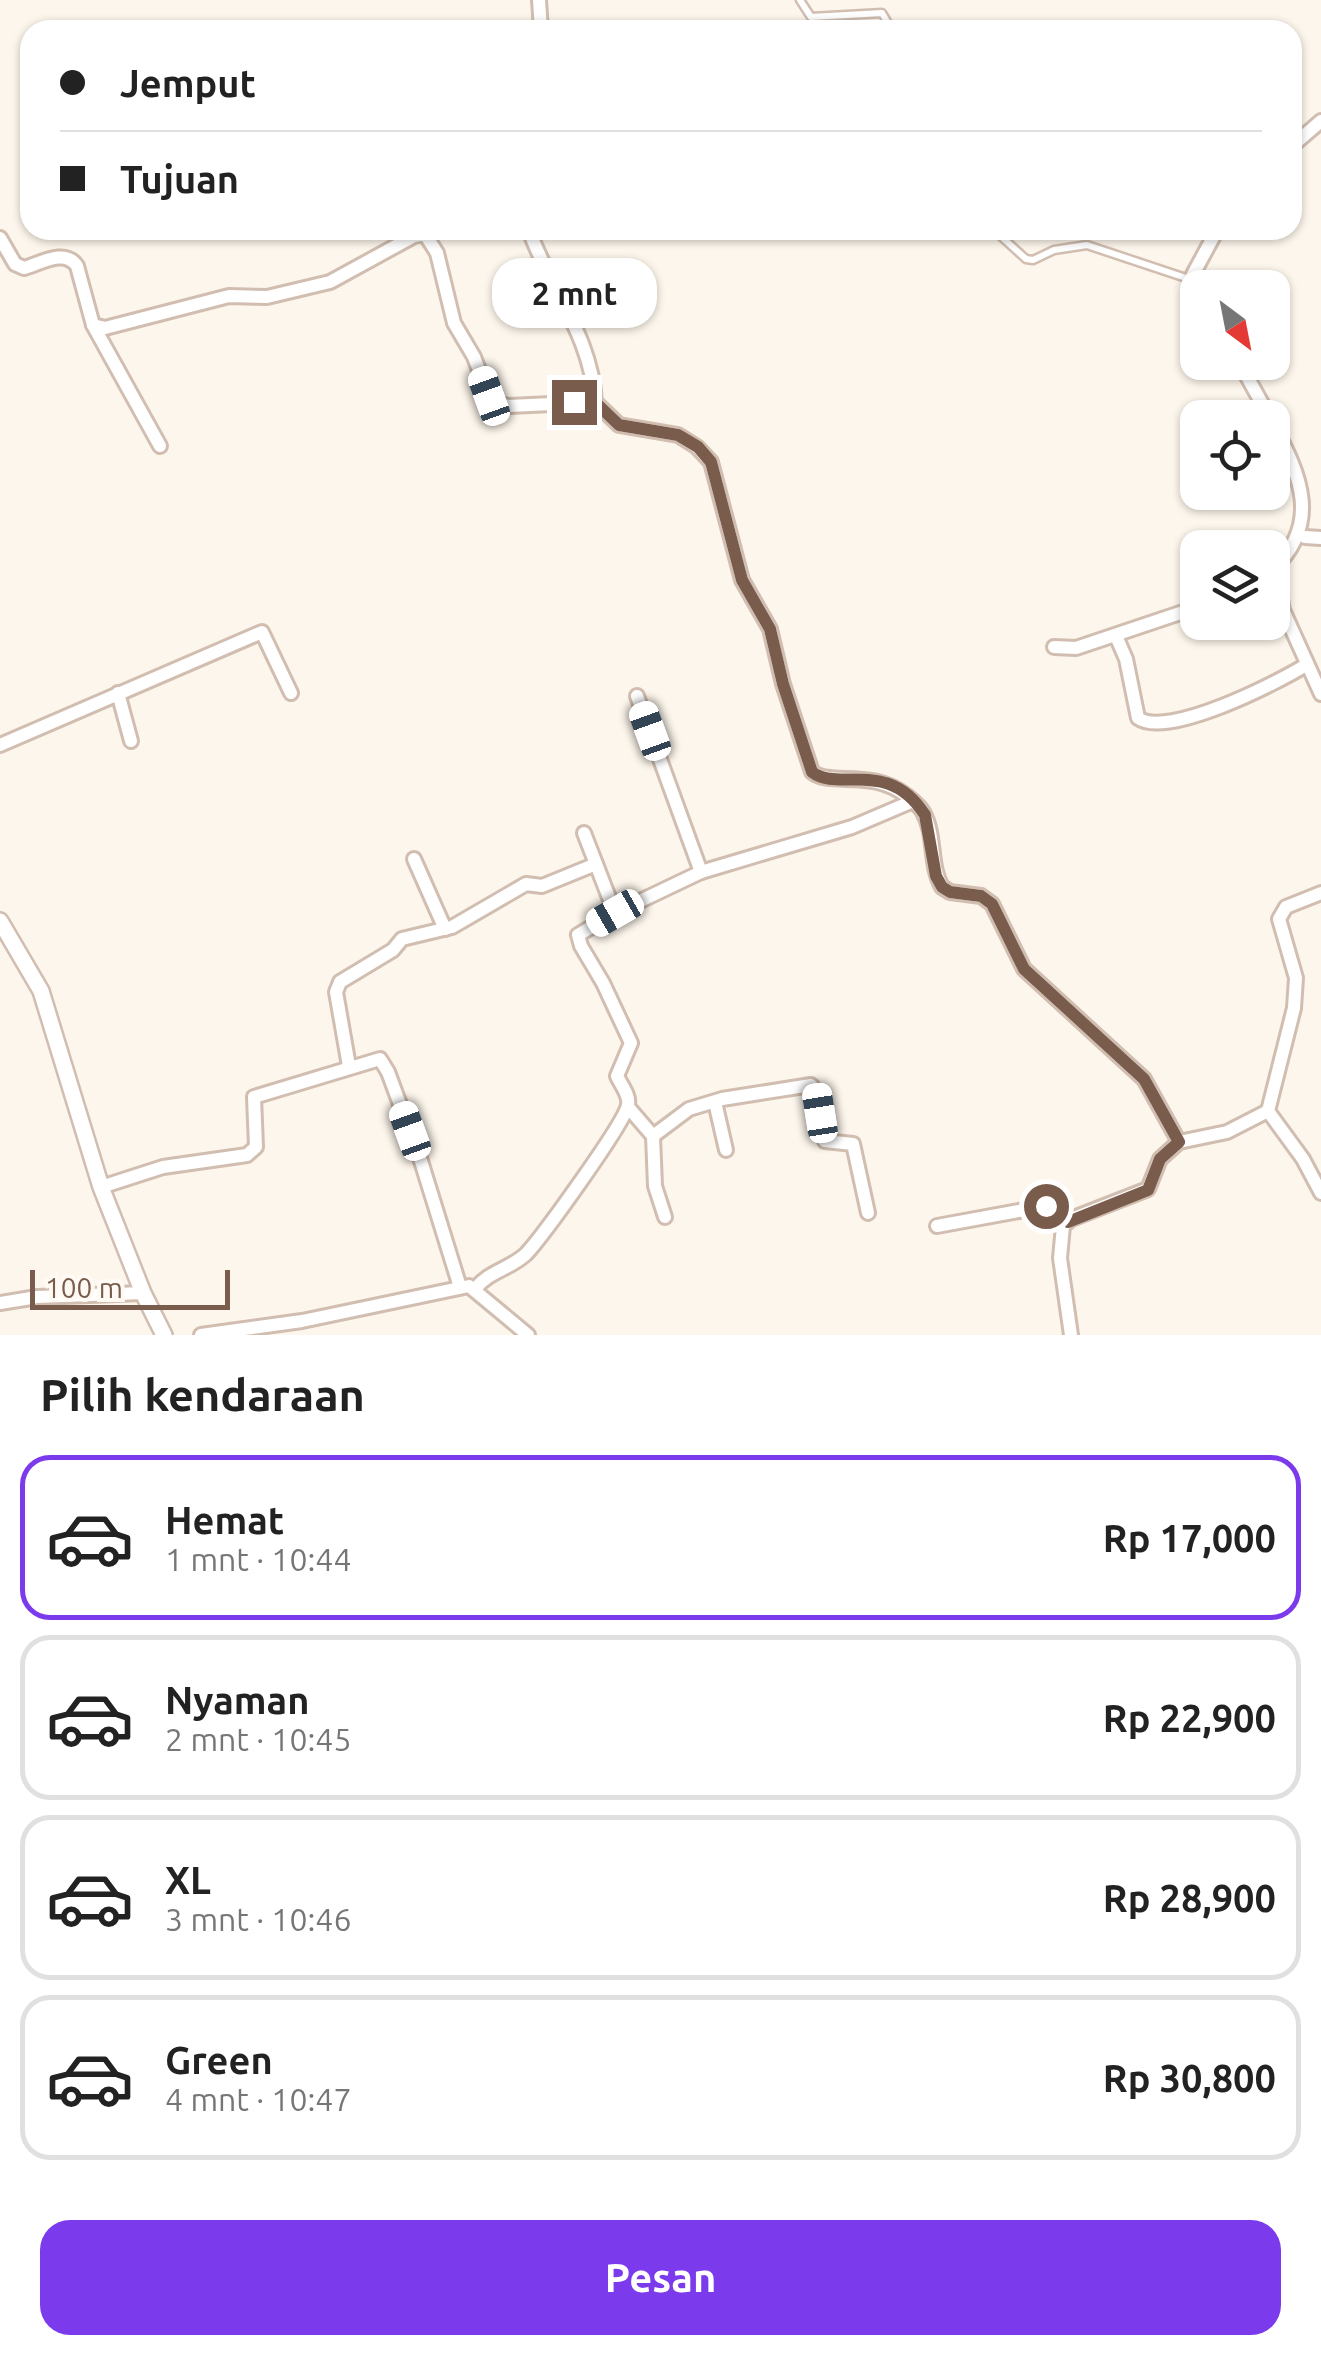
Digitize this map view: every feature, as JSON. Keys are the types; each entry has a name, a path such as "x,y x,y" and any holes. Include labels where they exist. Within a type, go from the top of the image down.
{"street":[{"path":"1302,137 1321,120"},
{"path":"0,238 16,264 24,268 65,256 72,259 93,325 160,446"},
{"path":"93,325 112,327 230,296 267,297 330,282 407,240"},
{"path":"429,240 437,253 454,323 474,357 489,396 498,404 509,406 595,402"},
{"path":"533,240 587,354 595,402 619,425 678,435 698,447 711,462 742,580 770,629 800,740 814,775 875,779 892,785 913,801 925,815 936,876 942,887 950,892 981,896 992,904 1024,969 1144,1079 1179,1142"},
{"path":"1201,270 1213,240"},
{"path":"1290,457 1302,480 1308,506 1304,537 1290,552"},
{"path":"1304,537 1321,538"},
{"path":"1054,647 1076,648 1180,613"},
{"path":"1290,627 1321,694"},
{"path":"0,745 262,632 292,693"},
{"path":"1116,636 1126,658 1138,718 1155,724 1200,713 1253,693 1306,665"},
{"path":"118,693 132,741"},
{"path":"637,696 701,872"},
{"path":"200,1335 302,1321 467,1288 524,1255 601,1152 628,1107 628,1096 617,1076 631,1043 578,937 615,913 701,872 852,827 913,801"},
{"path":"584,833 615,913"},
{"path":"414,859 445,928"},
{"path":"349,1066 337,985 393,950 402,939 445,928 526,884 542,886 596,864"},
{"path":"1071,1335 1060,1258 1060,1234 1068,1222 1148,1190 1160,1159 1179,1142 1227,1132 1268,1111 1294,1008 1296,978 1279,919 1286,907 1321,893"},
{"path":"0,921 46,1002 101,1187 164,1335"},
{"path":"101,1187 163,1167 247,1155 256,1147 254,1097 380,1059 467,1288 528,1335"},
{"path":"654,1136 676,1116 714,1102 813,1086 825,1141 848,1141 854,1146 868,1213"},
{"path":"714,1102 726,1150"},
{"path":"628,1107 654,1136 654,1186 666,1217"},
{"path":"1268,1111 1304,1159 1321,1192"},
{"path":"937,1226 1046,1206 1053,1207 1068,1222"},
{"path":"0,1304 37,1297 143,1293"}],"lane":[{"path":"800,0 812,17 882,12 886,20"},
{"path":"1005,240 1026,259 1087,245 1180,281"}],"route":[{"path":"574,402 595,402 619,425 678,435 698,447 711,462 742,580 770,629 783,684 812,772 821,778 875,779 892,785 919,806 925,815 930,853 942,887 950,892 981,896 992,904 1028,974 1148,1084 1179,1142 1160,1159 1148,1190 1068,1222 1053,1207 1046,1206"}]}
